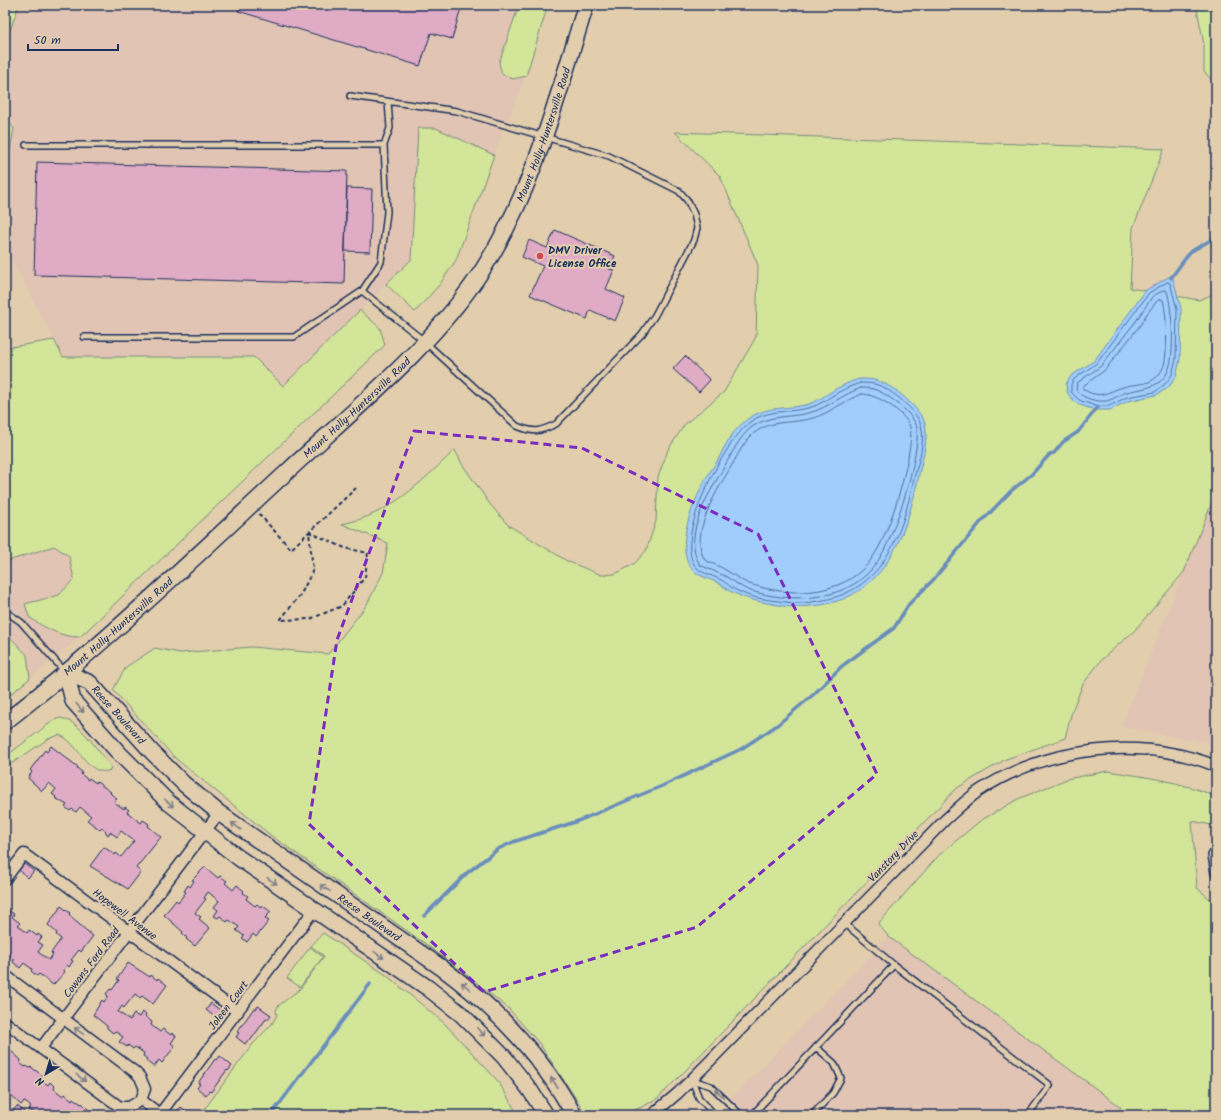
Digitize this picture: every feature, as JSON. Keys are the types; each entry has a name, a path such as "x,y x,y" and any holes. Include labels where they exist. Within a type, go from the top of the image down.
{"street":[{"name":"Mount Holly-Huntersville Road","path":"5,722 128,619 363,402 424,341 467,291 496,246 522,195 544,136 586,5"},
{"name":"Reese Boulevard","path":"66,672 90,683 152,752 184,784 219,813 442,968 477,995 528,1047 550,1076 574,1115"},
{"path":"66,672 73,700 134,769 168,802 204,832 428,988 461,1014 504,1057 530,1090 546,1115"},
{"name":"Vanstory Drive","path":"652,1115 692,1080 844,923 964,803 987,786 1018,770 1044,761 1073,754 1112,749 1149,750 1172,753 1216,766"},
{"name":"Cowans Ford Road","path":"41,1048 219,813"},
{"name":"Hopewell Avenue","path":"5,879 24,854 238,1012"},
{"name":"Joleen Court","path":"141,1100 160,1115 314,910"},
{"path":"5,975 135,1072 140,1078 145,1089 141,1100 129,1107 120,1107 5,1022"}],"lane":[{"path":"350,96 457,112 609,156 659,179 679,191 687,200 694,214 697,228 694,240 655,315 642,334 556,424 544,430 531,432 517,426 424,341 362,291"},
{"path":"84,337 294,337 362,291 381,262 387,212 384,146 390,128 388,102"},
{"path":"26,145 384,146"},
{"path":"5,611 20,622 66,672"},
{"path":"1216,847 1211,855 1214,873 1216,875"},
{"path":"844,923 894,965 1050,1085 1028,1115"},
{"path":"752,1115 894,965"},
{"path":"812,1115 833,1093 842,1078 834,1063 816,1046"},
{"path":"692,1080 699,1098 716,1115"},
{"path":"692,1080 711,1086 741,1115"}],"path":[{"path":"251,505 291,549 356,488"},
{"path":"309,532 345,548 368,553 365,577 342,606 310,619 280,620 301,594 313,570 309,532"}],"highlighted area":[{"path":"414,431 582,448 758,534 877,774 697,927 484,992 309,824 337,640"}],"shaded area":[{"path":"19,5 519,5 499,63 513,79 526,76 494,155 437,128 418,128 411,260 283,386 254,357 63,357 5,247 5,179 14,128 5,120 5,44"},
{"path":"1216,492 1216,745 1121,726"},
{"path":"54,546 69,556 74,579 59,595 25,604 72,637 80,637 30,678 27,655 11,638 5,640 5,562"},
{"path":"889,937 1122,1107 1116,1115 715,1115"}],"green space":[{"path":"5,5 19,5 5,44"},
{"path":"519,5 548,5 526,76 513,79 502,74 499,63"},
{"path":"1196,5 1216,5 1216,83 1204,72 1204,44"},
{"path":"5,120 14,128 5,179"},
{"path":"418,128 436,128 494,155 456,260 440,284 415,312 386,284 411,260"},
{"path":"675,132 1164,149 1133,228 1130,288 1199,300 1216,293 1216,492 1184,572 1134,631 1102,659 1083,684 1072,711 1065,738 1006,759 957,788 656,1100 624,1115 587,1115 539,1043 509,1009 423,942 273,837 175,758 113,690 126,667 155,648 180,653 252,647 328,654 366,606 383,573 388,543 342,524 359,520 375,513 404,496 455,450 462,464 489,503 508,525 567,561 601,575 615,574 634,564 646,551 656,521 658,477 668,450 685,424 724,392 756,337 758,265 720,176"},
{"path":"360,310 380,328 385,345 80,637 59,634 29,617 25,604 59,595 74,579 69,556 54,546 5,562 5,348 54,340 63,357 254,357 283,386"},
{"path":"11,638 27,655 30,678 5,699 5,640"},
{"path":"60,718 75,724 88,737 110,765 111,770 103,771 96,769 89,764 72,744 59,735 48,739 5,768 5,757 54,720"},
{"path":"1108,771 1177,783 1216,797 1216,826 1192,821 1197,888 1216,904 1216,1115 1116,1115 1121,1107 889,937 878,924 940,854 980,821 1018,799 1067,779"},
{"path":"323,933 386,975 445,1024 498,1081 518,1115 200,1115 253,1044 272,1024 277,1015 276,1011 278,1006 300,989 324,956 311,946"},
{"path":"310,947 323,957 300,987 287,978"}],"water":[{"path":"1172,275 1181,308 1180,359 1176,377 1168,388 1156,395 1128,401 1110,410 1095,410 1077,404 1068,394 1066,384 1071,376 1094,361 1146,290"},
{"path":"859,379 871,379 878,381 899,393 913,405 922,418 926,430 923,459 907,521 899,541 877,576 861,589 843,599 821,605 793,607 765,603 746,598 732,592 692,569 687,559 685,535 692,509 709,473 719,459 725,445 736,430 749,418 763,411 809,404 848,383"}],"building":[{"path":"240,5 462,5 452,39 431,33 420,66 238,11"},
{"path":"37,162 347,171 344,284 34,275"},
{"path":"347,188 372,189 370,252 345,251"},
{"path":"555,230 615,256 609,269 614,270 606,289 625,298 615,321 590,310 587,319 530,295 543,266 522,257 529,240 547,248"},
{"path":"685,356 710,380 699,392 673,369"},
{"path":"51,746 78,767 77,768 82,772 81,774 88,780 89,778 96,783 97,782 111,792 110,793 117,799 114,802 124,809 125,807 129,810 127,812 141,823 143,820 149,824 148,826 161,837 136,868 141,872 128,889 90,866 104,847 115,855 116,853 121,857 134,841 121,831 117,837 110,832 108,835 102,827 100,830 87,820 91,816 80,807 76,812 72,809 70,811 65,807 67,805 55,798 56,797 52,794 56,789 49,783 42,791 28,778 32,772 30,770 45,750 47,752"},
{"path":"24,864 34,871 28,878 19,870"},
{"path":"205,867 218,878 220,876 227,881 225,883 233,890 237,885 244,891 243,893 248,896 246,899 255,906 257,904 262,908 263,906 271,912 265,918 269,921 256,937 253,934 247,942 242,938 244,936 236,930 239,927 229,920 227,922 220,916 218,918 214,916 218,910 214,907 219,901 208,892 204,898 206,899 195,913 201,917 199,919 210,928 195,946 186,939 187,938 182,933 183,932 164,915 176,900 178,902 186,892 184,891 188,885 190,887 194,881 192,880"},
{"path":"61,906 70,913 69,914 74,920 93,936 81,952 79,950 71,960 73,961 69,967 67,965 63,971 65,972 53,985 39,974 37,976 31,971 32,969 24,963 20,968 13,962 14,960 9,957 11,954 5,950 5,917 9,911 14,914 12,917 20,923 18,925 27,933 29,930 37,936 38,934 42,937 38,942 43,945 38,952 49,960 53,954 51,953 61,939 48,925"},
{"path":"128,963 150,977 151,975 157,980 158,978 167,985 153,1004 142,996 140,998 135,994 124,1008 122,1006 118,1012 130,1020 134,1014 139,1017 142,1012 146,1014 145,1016 152,1022 151,1025 160,1032 163,1029 171,1035 172,1033 176,1036 171,1043 175,1046 162,1063 159,1060 154,1067 146,1061 147,1059 143,1056 144,1053 135,1047 133,1049 128,1045 127,1047 119,1042 123,1037 115,1031 113,1033 93,1015 102,1000 104,1002 108,996 106,994 110,989 112,990 119,980 117,979"},
{"path":"211,1003 221,1011 216,1018 206,1010"},
{"path":"258,1006 271,1015 267,1020 266,1019 250,1041 248,1040 245,1044 236,1037 239,1033 237,1032 254,1008 256,1009"},
{"path":"10,1050 21,1060 20,1063 25,1067 31,1067 43,1076 40,1079 48,1085 50,1082 55,1087 54,1089 63,1096 65,1094 72,1100 73,1098 81,1104 82,1103 94,1115 39,1115 29,1110 31,1107 24,1101 21,1105 9,1094 11,1092 5,1088 5,1053 7,1054"},
{"path":"220,1056 232,1066 228,1071 227,1070 211,1092 209,1091 206,1095 197,1088 200,1084 198,1083 215,1059 217,1060"},
{"path":"17,1106 24,1111 21,1115 13,1115 11,1113"},
{"path":"181,1107 192,1115 172,1115"}],"waterway":[{"path":"1171,278 1190,252 1216,237"},
{"path":"424,916 467,873 498,849 513,842 578,821 662,786 741,749 776,726 814,694 842,666 894,628 909,604 934,579 980,523 1011,491 1032,474 1050,454 1054,453 1063,442 1078,432 1098,407"},
{"path":"271,1115 370,984"}],"place":[{"name":"DMV Driver License Office","path":"540,256"}]}
